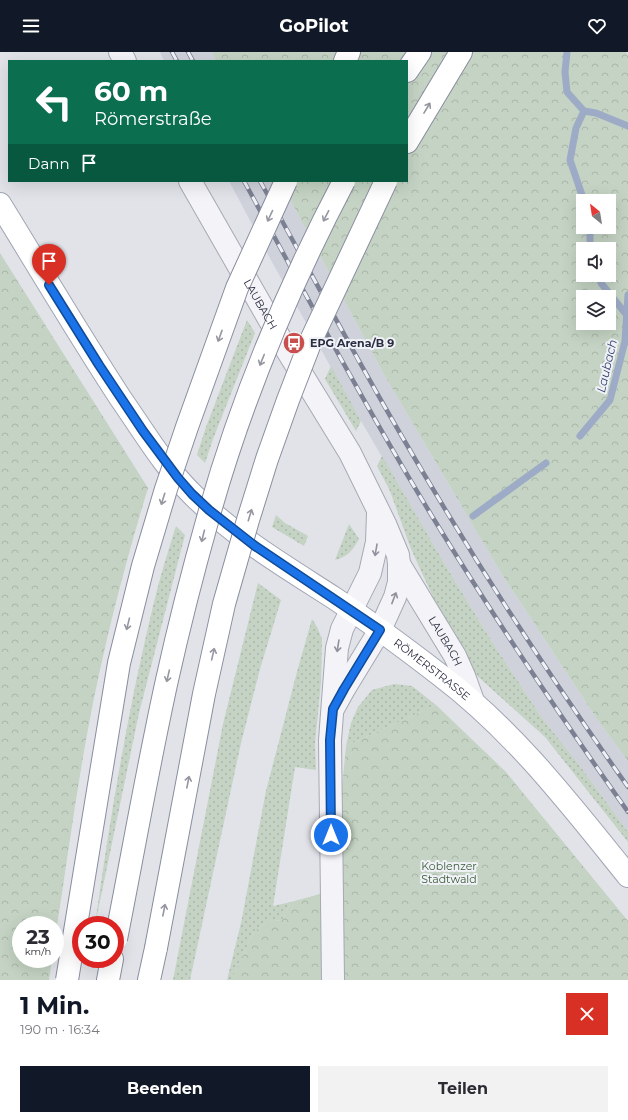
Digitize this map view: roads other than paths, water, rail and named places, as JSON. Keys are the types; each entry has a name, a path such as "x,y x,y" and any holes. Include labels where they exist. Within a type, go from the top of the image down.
{"main road":[{"path":"408,70 420,52"},
{"path":"408,140 461,52"},
{"path":"67,980 119,663 143,566 173,468 237,288 286,182"},
{"path":"121,916 167,680 208,517 236,428 269,343 317,235 344,182"},
{"path":"149,980 158,940 204,694 224,604 248,520 275,437 312,338 386,182"},
{"name":"RÖMERSTRASSE","path":"0,204 99,365 143,431 184,485 209,510 255,546 380,630 473,701 519,746 546,776 628,876"},
{"path":"108,980 110,968"}],"street":[{"name":"LAUBACH","path":"191,182 282,341 361,473 393,541 399,564 455,656 473,701"},
{"name":"LAUBACH","path":"332,980 330,740 337,648 342,629 368,577 373,563 377,542 378,511"},
{"name":"LAUBACH","path":"333,709 380,630 398,589 399,564"}],"waterway":[{"name":"Laubach","path":"567,52 565,72 567,92 584,111 596,113 628,126"},
{"name":"Laubach","path":"582,194 570,160 576,128 584,111"},
{"name":"Laubach","path":"590,234 590,242"},
{"name":"Laubach","path":"601,282 626,314"},
{"name":"Laubach","path":"580,436 610,400 625,341 628,295"},
{"name":"Laubach","path":"473,516 546,463"}],"railway":[{"path":"172,52 176,60"},
{"path":"188,52 192,60"},
{"path":"245,182 361,395 435,521 529,668 628,812"},
{"path":"261,182 367,376 457,529 540,659 628,787"}],"place":[{"name":"EPG Arena/B 9","path":"294,343"}],"park label":[{"name":"Koblenzer Stadtwald","path":"449,872"}]}
